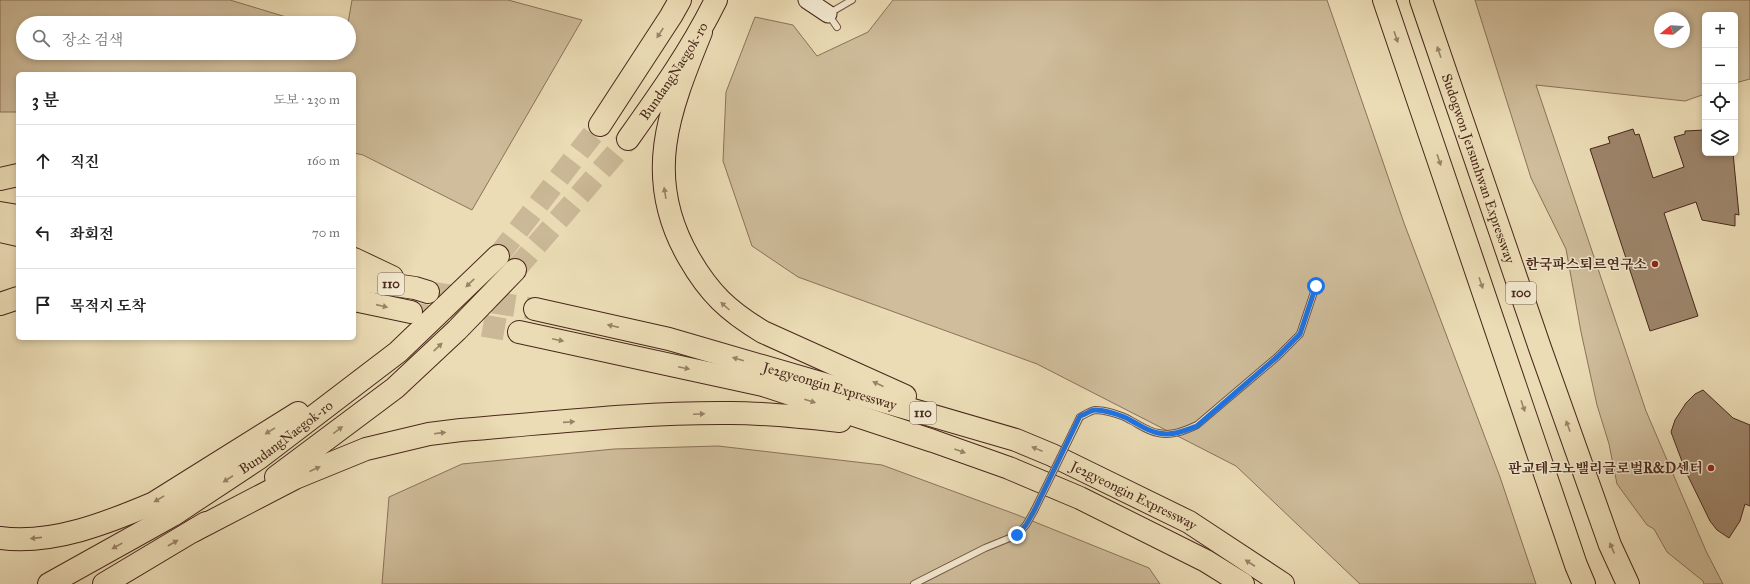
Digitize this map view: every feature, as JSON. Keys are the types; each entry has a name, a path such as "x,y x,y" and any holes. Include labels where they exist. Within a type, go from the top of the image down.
{"highway":[{"path":"600,125 680,0"},
{"name":"BundangNaegok-ro","path":"628,139 701,32 716,0"},
{"name":"100","path":"1384,0 1576,565 1584,584"},
{"name":"Sudogwon Je1sunhwan Expressway","path":"1421,0 1540,348 1610,545 1628,584"},
{"path":"701,32 672,108 667,131 663,181 666,203 681,245 709,289 726,307 763,332 977,428"},
{"path":"0,179 16,175"},
{"path":"0,213 16,216"},
{"path":"0,231 16,235"},
{"name":"BundangNaegok-ro","path":"49,584 173,515 259,458 398,352 498,256"},
{"name":"110","path":"356,260 421,290 356,278"},
{"name":"BundangNaegok-ro","path":"104,584 193,531 264,486 395,388 516,270"},
{"path":"0,304 16,299"},
{"name":"110","path":"356,300 411,312"},
{"name":"Je2gyeongin Expressway","path":"535,309 669,339 1016,440 1052,455 1189,522 1283,584"},
{"name":"Je2gyeongin Expressway","path":"519,332 763,385 933,441 1009,468 1080,498 1206,561 1244,584"},
{"path":"0,538 31,538 62,534 102,523 154,503 398,352"},
{"path":"193,531 295,478 344,457 366,448 428,434 660,415 731,413 782,415 844,421 886,429 933,441"}],"street":[{"path":"807,0 832,20"}],"lane":[{"path":"832,20 852,0"},
{"path":"914,584 985,548 1017,535 1026,525 1034,511 1080,416 1094,410 1108,413 1129,419 1146,430 1158,434 1170,434 1197,426 1277,357 1300,334 1316,286"}],"shaded area":[{"path":"0,0 230,0 283,16 16,16 16,60 356,60 356,16 349,16 352,0 508,0 582,20 472,210 363,155 356,153 356,72 16,72 16,112 0,112"},
{"path":"893,0 1327,0 1404,223 1500,477 1536,584 1360,584 1236,466 1037,364 798,277 752,246 723,161 726,92 755,17 793,25 817,56 868,32"},
{"path":"1475,0 1750,0 1750,79 1738,82 1738,12 1702,12 1702,95 1685,101 1536,85 1646,411 1706,551 1723,584 1704,584 1703,581 1667,552 1654,529 1647,525 1617,484 1609,444 1597,405 1581,332 1566,249 1531,178"},
{"path":"718,446 882,465 1015,514 1149,568 1160,584 382,584 389,497 462,464 614,449"}],"building":[{"name":"한국파스퇴르연구소","path":"1633,129 1635,135 1639,134 1653,178 1684,167 1674,137 1685,134 1685,131 1702,130 1702,156 1733,156 1739,215 1735,214 1735,226 1702,220 1696,202 1664,213 1698,316 1650,331 1590,149 1610,143 1608,137"},
{"name":"판교테크노밸리글로벌R&D센터","path":"1703,390 1733,418 1750,425 1750,506 1745,504 1740,521 1729,538 1717,530 1710,521 1686,472 1671,432 1675,420 1686,403 1695,394"}],"tunnel":[{"path":"498,256 600,125"},
{"path":"515,270 628,139"},
{"path":"428,292 535,309"},
{"path":"418,314 519,332"}],"place":[{"name":"한국파스퇴르연구소","path":"1655,264"},
{"name":"판교테크노밸리글로벌R&D센터","path":"1711,468"}],"route":[{"path":"1017,535 1026,525 1034,511 1080,416 1094,410 1108,413 1129,419 1146,430 1158,434 1170,434 1197,426 1277,357 1300,334 1316,286"}]}
